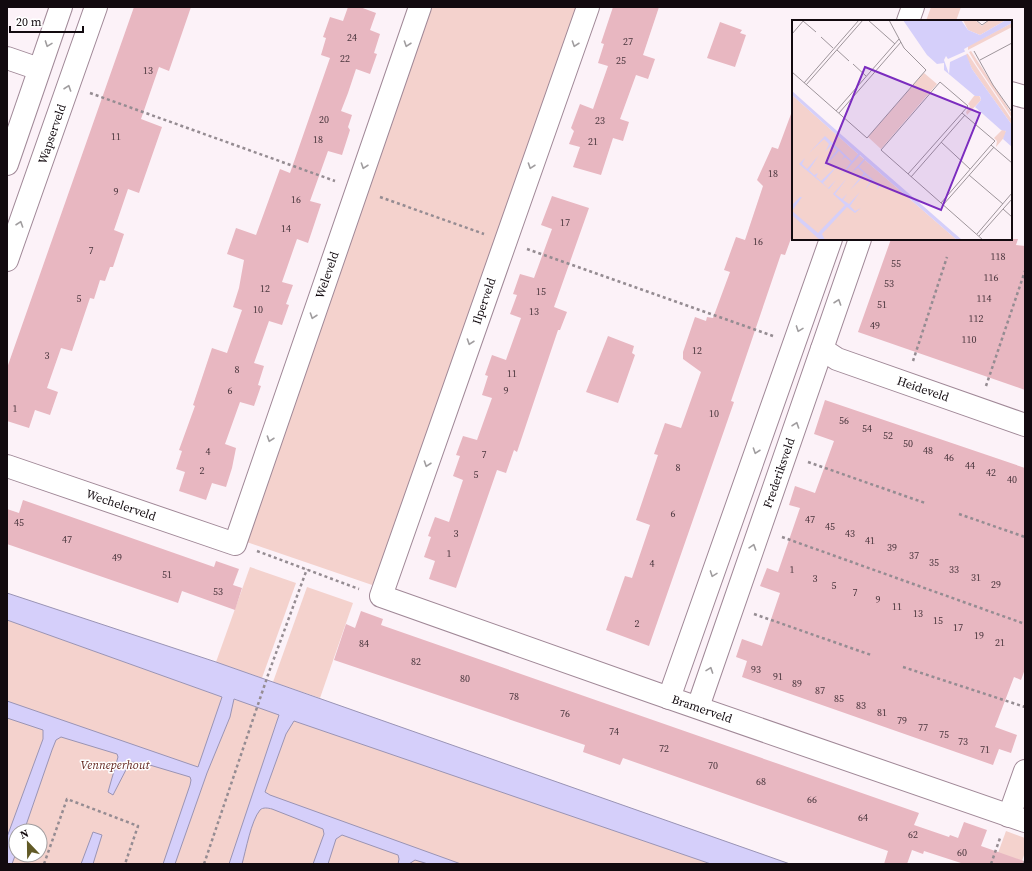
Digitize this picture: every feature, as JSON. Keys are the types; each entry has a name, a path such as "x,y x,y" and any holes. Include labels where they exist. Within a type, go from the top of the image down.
{"street":[{"path":"7,164 61,7"},
{"name":"Wapserveld","path":"7,260 96,7"},
{"name":"Weleveld","path":"235,544 356,189 420,7"},
{"name":"Ilperveld","path":"381,596 588,7"},
{"path":"908,20 913,7"},
{"path":"7,58 39,69"},
{"path":"1012,93 1025,98"},
{"path":"669,698 831,240"},
{"name":"Frederiksveld","path":"698,707 860,240"},
{"name":"Heideveld","path":"822,349 837,359 1025,425"},
{"name":"Wechelerveld","path":"7,466 235,544"},
{"name":"Bramerveld","path":"381,596 698,707 1012,823"},
{"path":"1012,823 1025,771"}],"path":[{"path":"69,86 780,339 795,340"},
{"path":"906,383 947,257"},
{"path":"978,408 1025,271"},
{"path":"786,454 925,503"},
{"path":"959,514 1025,537"},
{"path":"758,531 775,535 1025,624"},
{"path":"235,544 381,596"},
{"path":"204,864 269,672 308,569"},
{"path":"733,606 870,654"},
{"path":"903,666 1025,707"},
{"path":"44,864 67,799 138,826 125,864"},
{"path":"991,864 1012,823"}],"green space":[{"path":"427,7 581,7 378,587 241,540"},
{"path":"931,7 961,7 956,20 926,20"},
{"path":"250,567 296,583 262,678 216,662"},
{"path":"307,587 353,603 320,698 273,682"},
{"name":"Venneperhout","path":"7,620 222,697 244,702 711,864 7,864"},
{"path":"1006,831 1025,838 1025,852 1021,864 994,864"}],"shaded area":[{"path":"7,593 216,662 790,864 711,864 294,721 286,734 265,792 461,864 428,864 415,860 409,864 398,864 398,855 342,835 336,839 328,864 313,864 324,834 323,829 272,809 263,808 260,810 254,821 242,864 229,864 279,715 234,699 230,717 207,773 175,864 163,864 190,785 190,777 143,763 130,762 113,795 108,792 118,757 117,754 61,737 56,740 52,750 27,823 12,823 43,739 43,730 7,718 7,701 198,767 222,697 7,620"},
{"path":"93,832 102,835 93,864 81,864"},
{"path":"8,834 8,863 12,864 7,864"}],"building":[{"path":"134,7 191,7 169,71 159,67 141,119 162,127 139,193 128,189 114,230 124,234 113,267 110,267 105,281 100,280 94,299 90,298 72,351 61,348 47,388 58,392 50,415 35,410 29,428 7,421 7,368"},
{"path":"348,7 360,7 376,13 370,30 380,34 374,53 377,54 370,74 356,69 341,111 352,115 348,127 350,130 342,155 328,151 310,201 321,204 308,243 297,239 282,282 293,285 286,304 289,305 282,325 269,321 254,363 264,366 258,385 261,386 254,406 240,402 225,444 236,448 226,487 212,483 206,500 179,491 185,472 176,469 182,451 179,450 195,406 193,405 212,348 227,353 242,310 233,307 239,288 244,260 227,254 236,228 256,235 280,169 290,173 330,58 321,55 326,38 323,37 330,17 343,21"},
{"path":"613,7 659,7 643,55 655,59 648,79 636,75 620,119 629,122 623,141 613,138 601,175 573,167 580,147 569,144 574,131 571,128 580,104 593,109 608,66 598,63 604,44 601,43"},
{"path":"720,22 742,30 740,33 746,35 735,67 707,58"},
{"path":"791,114 792,236 785,255 781,254 731,401 734,402 649,646 606,630 625,576 632,578 650,525 636,520 658,455 654,454 665,423 681,428 701,372 683,359 683,352 695,317 706,321 707,317 713,318 730,272 724,270 736,237 745,240 763,186 757,180 772,147 778,149"},
{"path":"552,196 589,208 554,307 567,312 560,330 558,330 517,452 514,450 506,473 497,470 456,588 429,579 435,561 424,557 431,537 428,536 435,517 449,522 463,480 453,476 460,456 456,455 463,436 477,440 492,398 482,395 488,376 485,375 492,355 506,360 521,318 510,314 517,295 513,294 520,274 534,278 552,229 541,225"},
{"path":"1018,239 1016,245 1025,246 1025,390 858,332 891,240"},
{"path":"608,336 634,346 632,353 635,355 618,403 586,392"},
{"path":"825,400 1025,468 1025,669 1021,680 1014,677 995,727 1017,735 1011,753 999,749 993,765 742,677 747,661 736,657 742,639 762,646 780,593 760,586 767,568 778,572 800,508 789,505 795,486 815,493 834,441 814,434"},
{"path":"23,500 214,567 216,561 239,569 233,585 242,588 235,610 182,591 178,603 7,544 7,509 19,513"},
{"path":"361,611 383,619 381,625 919,813 914,825 949,837 950,835 958,838 964,822 987,830 981,846 1024,861 1023,864 964,864 924,851 923,854 912,850 907,864 884,864 888,851 623,758 620,765 583,752 585,745 334,660 346,624 355,628"}]}
